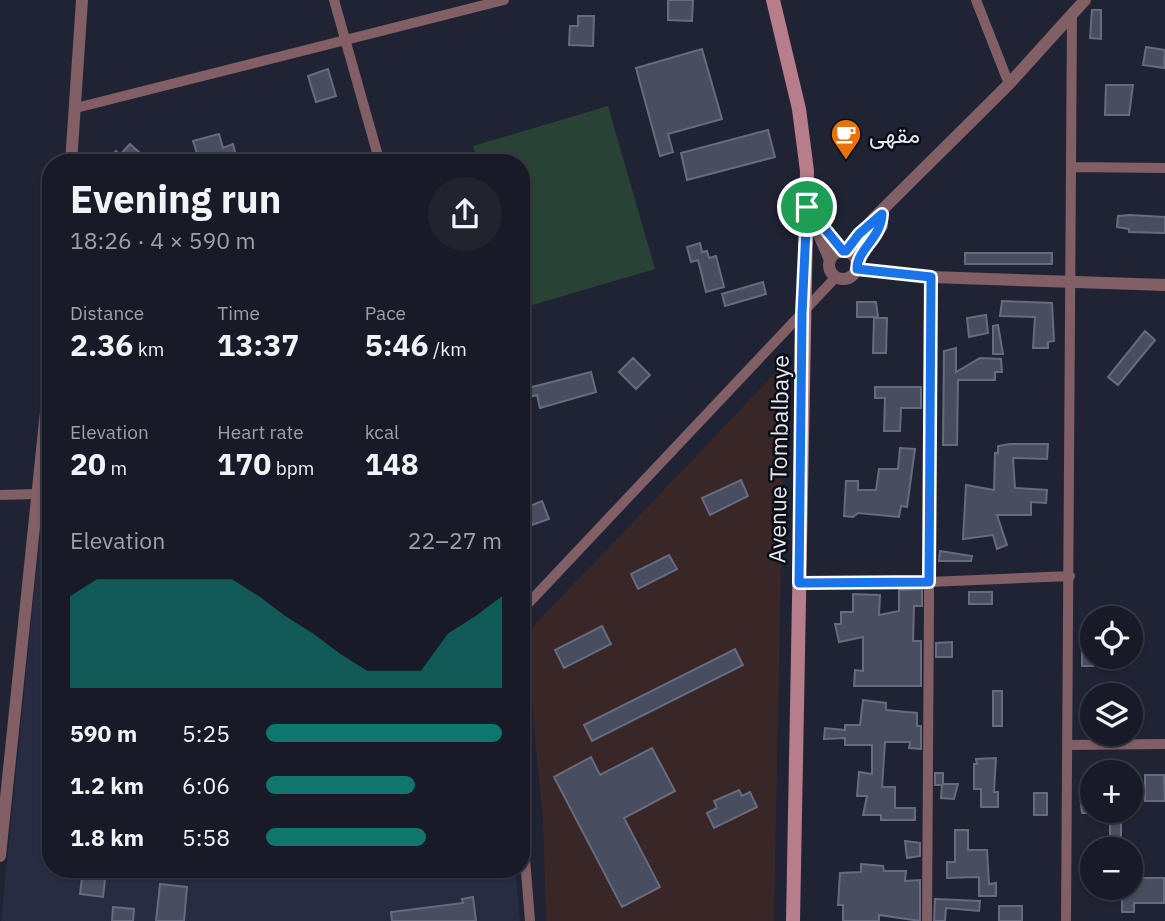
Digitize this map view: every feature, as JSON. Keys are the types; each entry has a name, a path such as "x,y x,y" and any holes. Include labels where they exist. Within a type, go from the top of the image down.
{"main road":[{"name":"Avenue Tombalbaye","path":"773,0 799,108 811,213 802,314 793,921"}],"street":[{"path":"72,154 82,0"},
{"path":"334,0 377,154"},
{"path":"76,108 505,0"},
{"path":"976,0 1009,84"},
{"path":"830,260 844,251 882,214 1009,84 1085,0"},
{"path":"1066,921 1073,283 1072,13"},
{"path":"1072,167 1165,168"},
{"path":"811,213 857,265 931,277 1165,285"},
{"path":"811,213 822,247 830,260 830,271 836,277 849,278 882,226 882,214"},
{"path":"530,602 836,277"},
{"path":"927,921 931,277"},
{"path":"0,856 42,442"},
{"path":"0,495 36,494"},
{"path":"799,583 929,582 1070,576"},
{"path":"1068,746 1165,744"},
{"path":"527,878 530,921"}],"shaded area":[{"path":"785,363 774,921 546,921 543,820 530,686 530,630"},
{"path":"42,516 42,878 516,878 520,921 1,921"}],"green space":[{"path":"608,106 655,269 530,306 530,154 475,154 473,146"}],"building":[{"path":"668,0 693,0 692,21 668,20"},
{"path":"1092,10 1101,10 1101,39 1090,38"},
{"path":"578,16 594,16 593,46 569,45 570,26 578,26"},
{"path":"1146,47 1165,50 1164,68 1143,65"},
{"path":"702,49 722,119 668,134 673,152 660,156 636,68"},
{"path":"328,69 336,96 316,102 308,76"},
{"path":"1106,85 1133,85 1129,115 1105,115"},
{"path":"768,130 775,157 687,180 681,153"},
{"path":"219,134 223,148 233,144 236,154 197,154 193,141"},
{"path":"130,144 140,153 139,154 121,154"},
{"path":"1118,216 1165,217 1165,233 1129,232 1129,229 1117,227"},
{"path":"700,243 702,252 707,251 709,258 716,256 724,287 706,292 698,260 691,262 687,247"},
{"path":"965,253 1052,253 1052,264 965,264"},
{"path":"763,282 766,294 725,306 722,294"},
{"path":"1002,301 1052,303 1054,341 1048,342 1048,348 1033,348 1035,317 1000,316"},
{"path":"857,302 876,302 878,317 857,317"},
{"path":"986,315 988,333 969,337 967,318"},
{"path":"874,318 887,318 886,353 873,353"},
{"path":"998,325 1003,354 993,354 993,326"},
{"path":"1145,331 1155,340 1118,385 1108,377"},
{"path":"956,348 956,372 980,358 1001,359 1002,372 995,372 995,380 958,380 957,445 943,445 944,351"},
{"path":"633,358 650,375 636,389 619,372"},
{"path":"591,372 596,392 540,408 537,395 530,397 530,387"},
{"path":"875,387 921,387 921,408 901,408 900,431 884,431 885,398 875,398"},
{"path":"1048,444 1047,459 1013,458 1015,488 1047,490 1046,503 1031,502 1031,515 997,515 1007,545 997,549 993,535 963,539 966,485 994,490 995,453 998,453 998,446"},
{"path":"900,448 915,449 907,507 901,506 899,517 858,513 853,517 844,516 846,481 858,481 858,490 876,490 879,469 898,469"},
{"path":"741,480 748,496 710,515 702,498"},
{"path":"542,501 549,519 532,525 530,506"},
{"path":"940,551 972,556 971,561 939,561"},
{"path":"669,555 677,569 638,589 631,574"},
{"path":"922,589 922,606 914,606 913,641 921,641 921,686 854,686 855,670 863,671 863,637 839,642 835,624 841,624 841,612 853,612 853,594 880,595 879,615 899,611 899,590"},
{"path":"969,592 992,592 992,604 969,604"},
{"path":"602,626 611,644 564,668 555,650"},
{"path":"952,642 952,657 936,657 936,643"},
{"path":"735,649 743,665 592,741 584,725"},
{"path":"993,691 1002,691 1002,726 993,726"},
{"path":"863,700 886,703 886,710 917,713 917,726 921,726 921,749 909,748 910,742 885,742 882,787 895,787 895,808 915,808 915,820 881,820 881,815 863,815 867,796 857,796 859,772 872,774 872,745 845,745 845,738 824,739 825,728 845,730 845,725 860,725"},
{"path":"652,748 675,791 624,818 660,887 622,907 554,777 591,757 600,775"},
{"path":"996,758 994,792 998,792 998,807 981,807 981,789 974,789 974,764 977,764 976,759"},
{"path":"935,773 943,773 943,784 958,784 954,799 941,798 942,785 935,785"},
{"path":"1145,775 1164,775 1165,801 1145,801"},
{"path":"739,790 742,796 750,792 757,807 714,828 707,813 717,808 714,801"},
{"path":"1034,793 1047,793 1047,815 1034,815"},
{"path":"1110,823 1121,823 1121,837 1110,837"},
{"path":"955,830 968,830 968,850 987,850 989,884 996,883 996,896 979,896 979,877 947,878 947,862 955,862"},
{"path":"905,841 920,843 920,856 907,858"},
{"path":"861,864 883,866 884,871 906,871 905,881 920,880 920,921 879,915 879,921 843,921 843,905 838,905 840,873 861,872"},
{"path":"82,878 105,878 103,897 80,894"},
{"path":"1143,878 1164,878 1164,903 1134,903 1134,912 1122,912 1122,900 1143,900"},
{"path":"160,884 187,887 184,921 156,921"},
{"path":"473,897 476,921 392,921 391,912 463,903 462,899"},
{"path":"935,899 980,901 979,911 946,908 945,921 934,921"},
{"path":"999,906 1022,906 1022,921 999,921"},
{"path":"113,907 134,909 133,921 112,921"}],"place":[{"name":"مقهى","path":"846,161"}],"route":[{"path":"807,207 814,219 834,237 843,251 846,251 873,219 882,214 882,226 857,261 857,269 931,277 929,582 799,583 802,314 807,207"}]}
